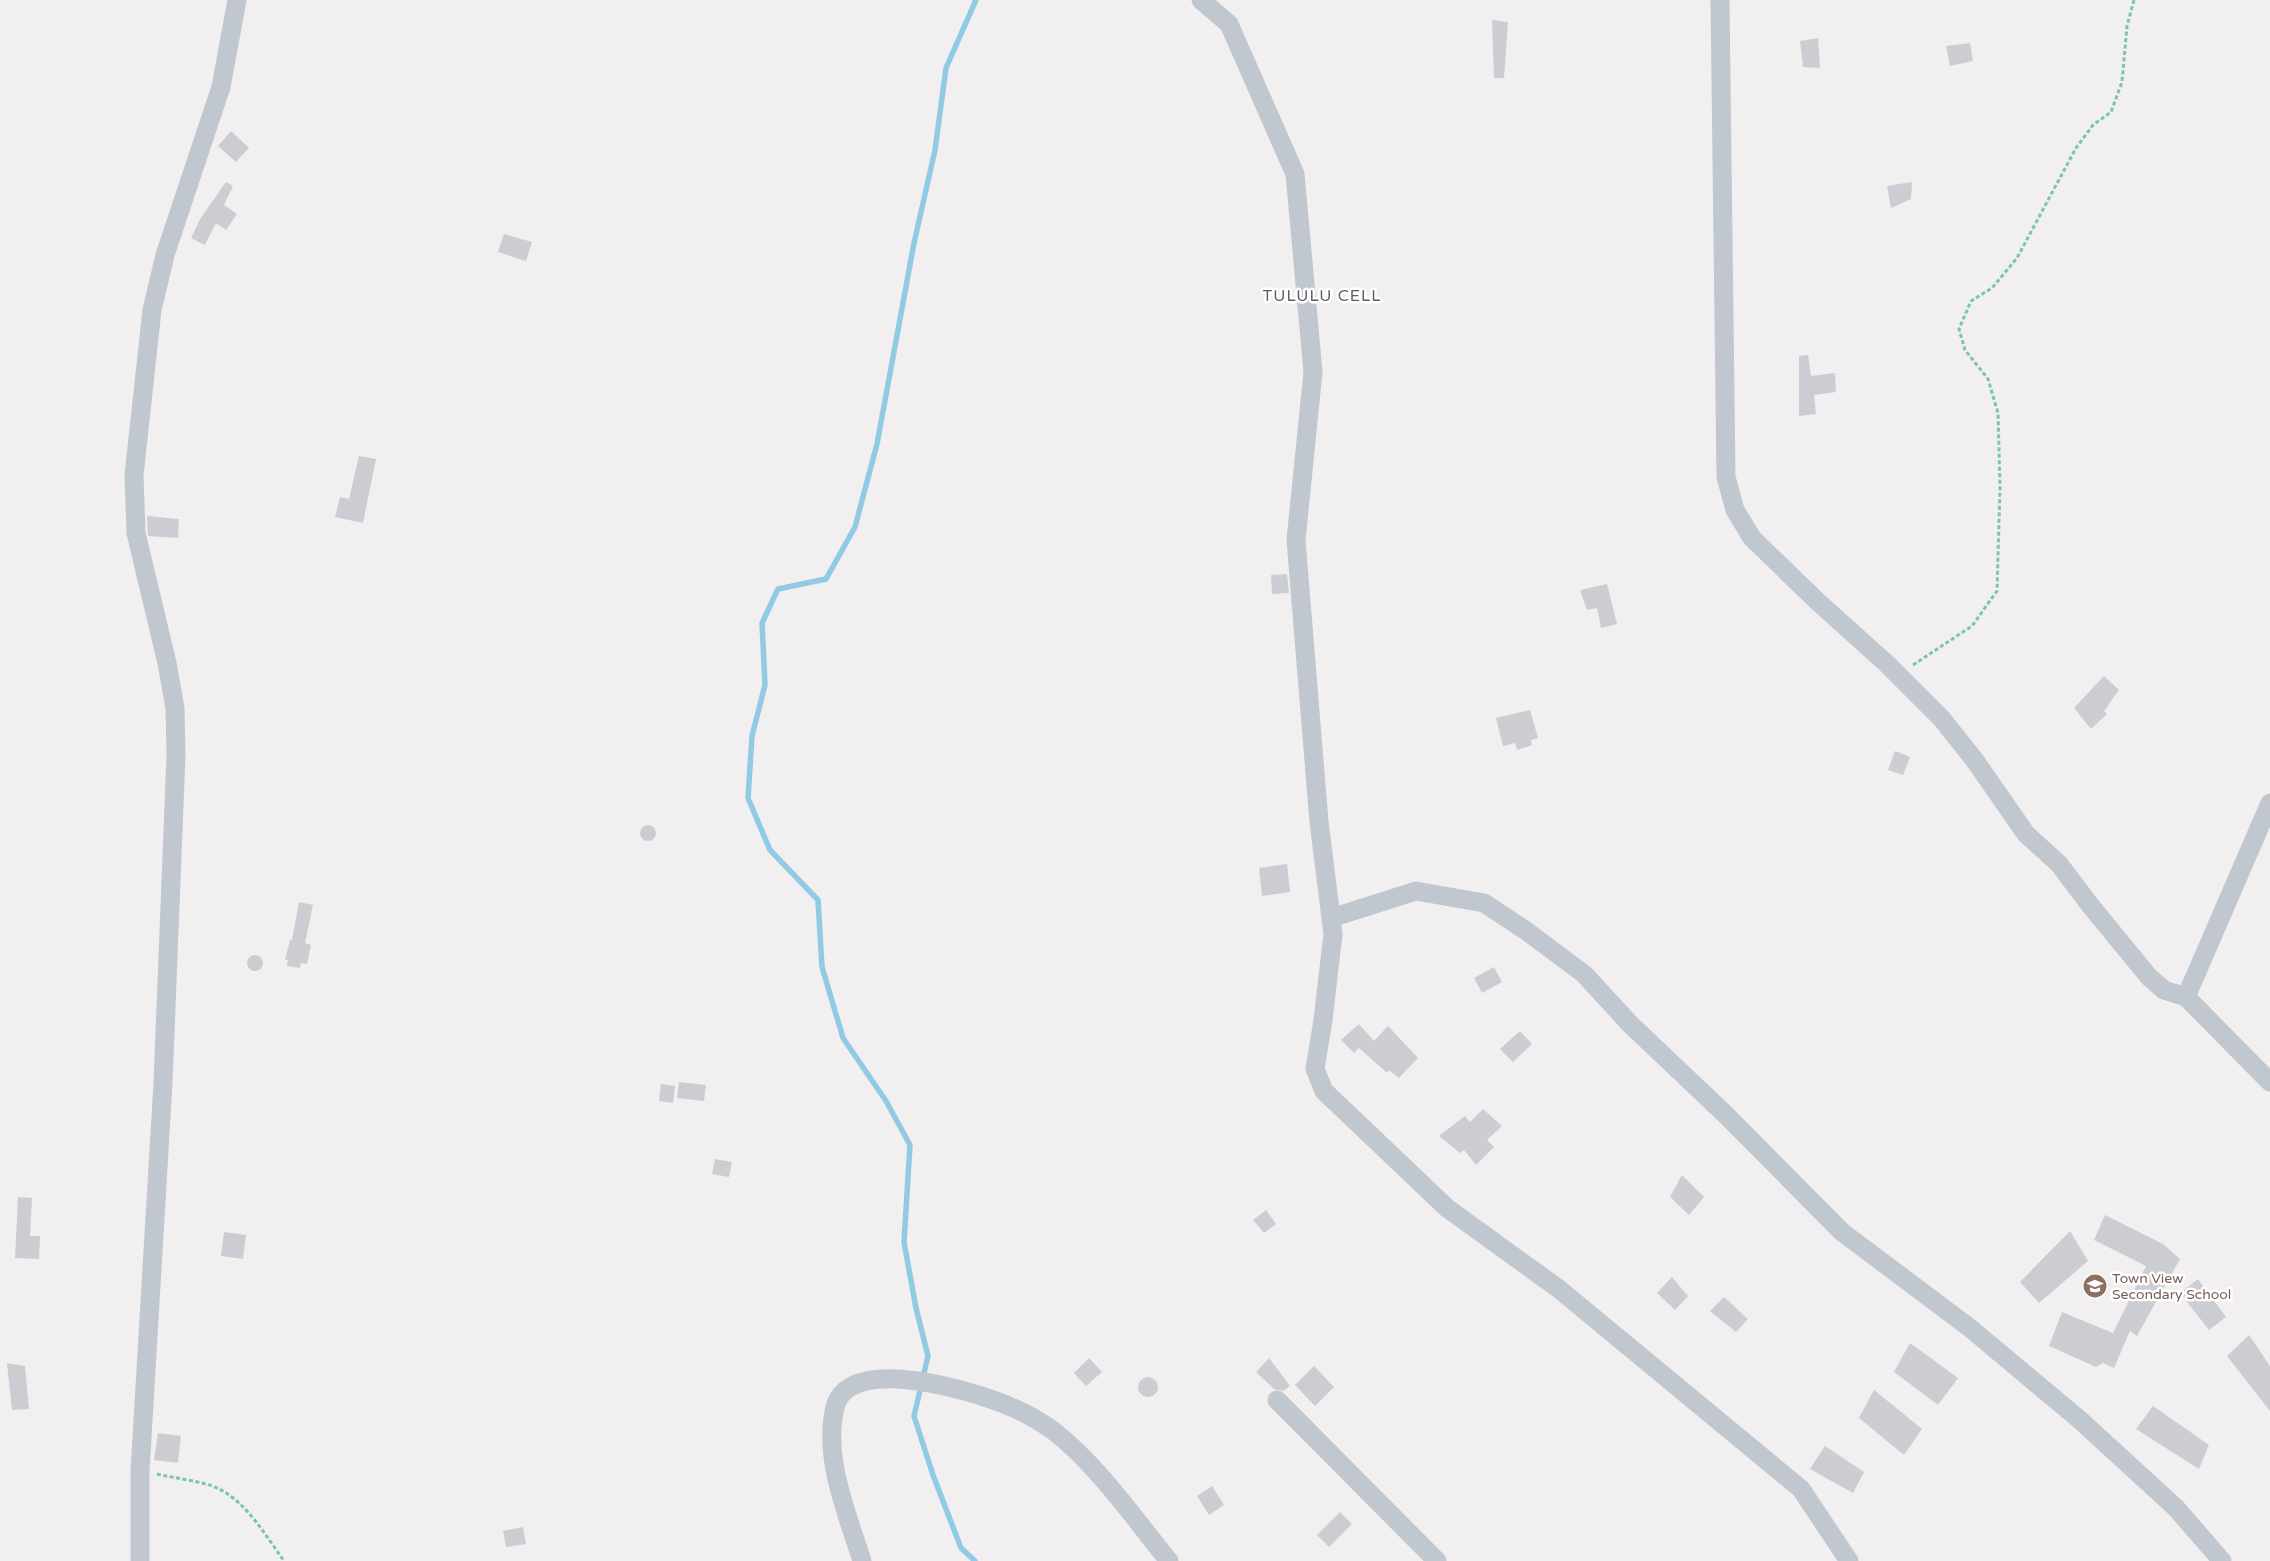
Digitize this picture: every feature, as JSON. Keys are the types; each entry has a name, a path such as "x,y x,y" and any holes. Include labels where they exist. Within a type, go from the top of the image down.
{"street":[{"path":"140,1561 140,1471 163,1083 176,755 175,708 167,663 136,533 134,475 152,310 165,255 221,87 237,0"},
{"path":"1201,0 1229,24 1294,174 1313,372 1296,540 1319,822 1333,934 1315,1069 1324,1091 1447,1208 1559,1289 1801,1489 1849,1561"},
{"path":"1720,0 1726,477 1735,510 1752,538 1817,602 1900,677 1942,720 1976,762 2026,834 2059,864 2149,977 2164,990 2186,997 2270,1082"},
{"path":"2186,997 2270,803"},
{"path":"1331,918 1416,891 1484,903 1525,930 1584,974 1630,1024 1728,1116 1842,1232 1970,1328 2080,1420 2176,1508 2222,1561"},
{"path":"862,1561 840,1494 833,1453 835,1406 844,1390 861,1381 908,1379 965,1390 1012,1407 1051,1429 1094,1469 1169,1561"},
{"path":"1276,1400 1437,1561"}],"path":[{"path":"1900,677 1918,660 1972,626 1997,591 2000,487 1998,413 1988,379 1965,350 1958,329 1971,301 1992,288 2017,258 2076,148 2093,125 2111,112 2122,82 2127,26 2134,0"},
{"path":"140,1471 217,1488 239,1504 263,1531 284,1561"}],"building":[{"path":"1492,20 1508,22 1504,78 1494,78"},
{"path":"1818,38 1820,68 1803,67 1800,41"},
{"path":"1970,43 1973,61 1950,66 1946,46"},
{"path":"231,131 249,148 236,162 218,146"},
{"path":"226,182 233,186 224,205 237,214 226,230 216,223 205,245 191,238 200,219"},
{"path":"1912,182 1911,199 1891,208 1887,186"},
{"path":"504,234 532,242 526,261 498,252"},
{"path":"1808,355 1811,376 1835,373 1836,392 1814,395 1816,414 1799,416 1799,356"},
{"path":"359,456 376,459 363,523 335,517 340,497 349,499"},
{"path":"147,516 179,519 178,538 148,536"},
{"path":"1287,574 1289,593 1272,594 1271,575"},
{"path":"1607,584 1617,624 1601,628 1597,608 1587,610 1580,590"},
{"path":"2104,676 2119,690 2104,711 2107,714 2091,729 2074,708"},
{"path":"1530,710 1538,738 1531,740 1532,745 1517,750 1515,743 1503,746 1496,718"},
{"path":"1895,751 1910,757 1903,775 1888,770"},
{"path":"648,825 656,833 648,841 640,833"},
{"path":"1287,864 1290,892 1262,896 1259,868"},
{"path":"299,902 313,905 305,943 311,945 307,964 301,963 300,968 287,966 288,960 285,960 290,940 292,940"},
{"path":"252,955 258,955 263,960 261,969 252,971 247,966 247,960"},
{"path":"1494,967 1502,982 1482,993 1474,978"},
{"path":"1359,1024 1374,1041 1388,1026 1418,1058 1399,1078 1390,1071 1386,1072 1359,1048 1354,1053 1341,1040"},
{"path":"1520,1031 1532,1044 1513,1062 1500,1049"},
{"path":"679,1082 706,1085 704,1101 677,1098"},
{"path":"661,1084 675,1086 673,1103 659,1101"},
{"path":"1483,1109 1502,1126 1487,1140 1494,1147 1476,1165 1464,1150 1460,1153 1439,1136 1465,1116 1470,1122"},
{"path":"715,1159 732,1162 729,1177 712,1174"},
{"path":"1682,1175 1704,1197 1689,1215 1670,1197"},
{"path":"18,1197 32,1198 30,1236 40,1236 39,1259 15,1258"},
{"path":"1266,1210 1276,1224 1264,1233 1253,1220"},
{"path":"2105,1215 2163,1244 2180,1259 2137,1336 2130,1331 2114,1368 2103,1363 2096,1367 2049,1346 2062,1312 2113,1333 2146,1266 2094,1240"},
{"path":"2070,1231 2088,1261 2039,1303 2020,1282"},
{"path":"224,1232 246,1235 243,1259 221,1256"},
{"path":"1672,1277 1688,1296 1675,1310 1657,1293"},
{"path":"2198,1279 2226,1317 2209,1330 2180,1293"},
{"path":"1724,1297 1748,1319 1736,1332 1710,1311"},
{"path":"2249,1335 2270,1366 2270,1411 2227,1356"},
{"path":"1910,1343 1958,1378 1938,1405 1894,1372"},
{"path":"1089,1358 1102,1372 1086,1386 1074,1373"},
{"path":"1269,1358 1290,1386 1283,1391 1274,1389 1256,1372"},
{"path":"7,1363 25,1366 29,1409 12,1410"},
{"path":"1314,1366 1334,1387 1315,1406 1295,1385"},
{"path":"1148,1377 1155,1380 1158,1387 1155,1394 1148,1397 1141,1394 1138,1387 1141,1380"},
{"path":"1874,1390 1922,1429 1904,1455 1859,1418"},
{"path":"2153,1406 2209,1445 2199,1469 2136,1429"},
{"path":"158,1433 181,1436 178,1463 154,1460"},
{"path":"1825,1446 1864,1472 1853,1493 1810,1469"},
{"path":"1212,1486 1224,1505 1209,1515 1197,1496"},
{"path":"1340,1512 1352,1524 1329,1547 1317,1535"},
{"path":"523,1527 526,1544 506,1547 503,1531"}],"waterway":[{"path":"975,1561 961,1548 933,1475 914,1416 928,1356 916,1308 904,1242 910,1145 886,1101 843,1038 822,967 818,900 770,850 748,798 752,736 765,685 762,623 778,589 826,579 855,527 877,444 914,243 935,150 946,68 976,0"}],"place":[{"name":"Town View Secondary School","path":"2095,1286"}],"district":[{"name":"TULULU CELL","path":"1322,296"}]}
